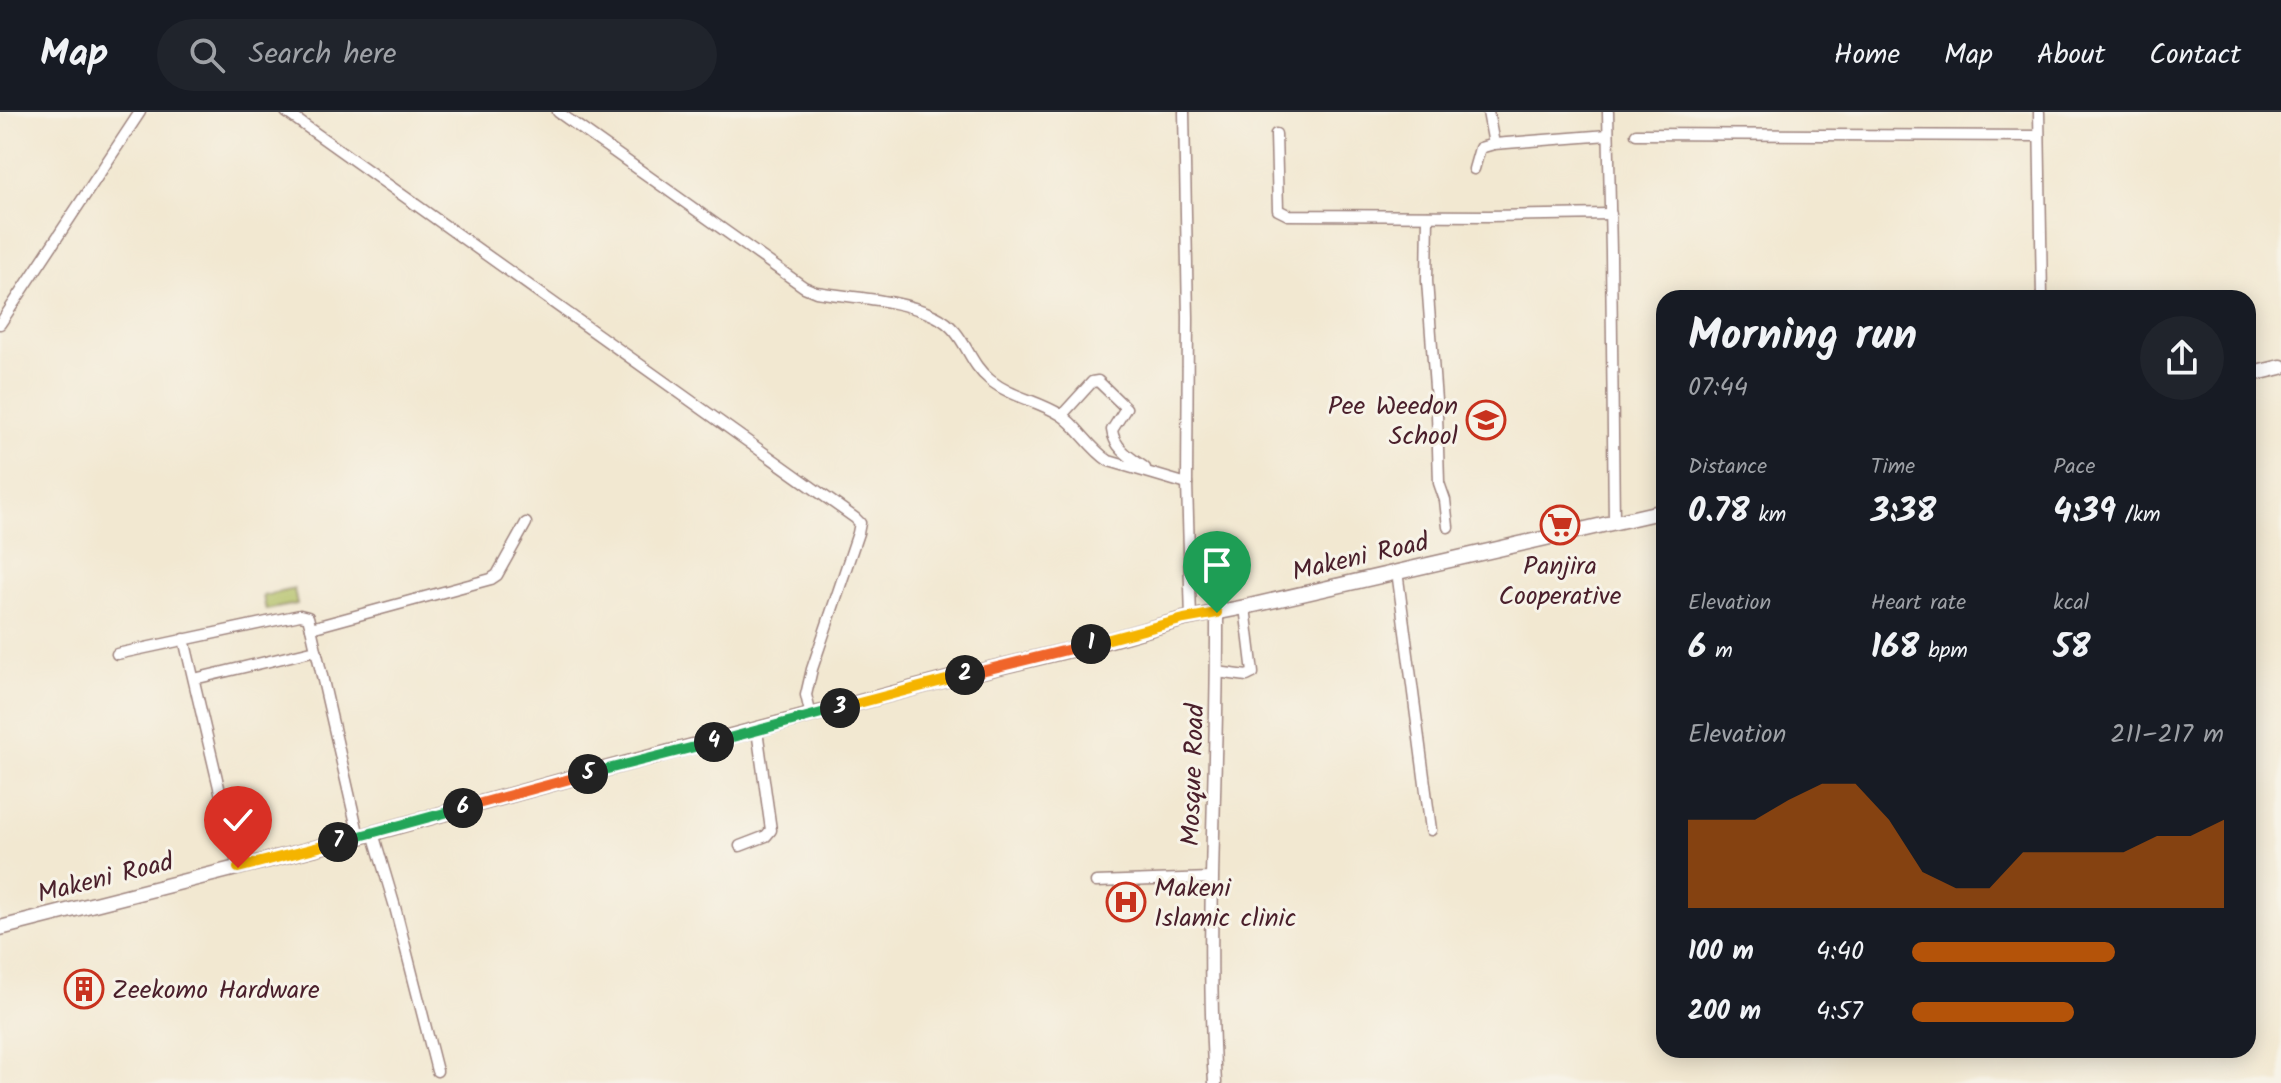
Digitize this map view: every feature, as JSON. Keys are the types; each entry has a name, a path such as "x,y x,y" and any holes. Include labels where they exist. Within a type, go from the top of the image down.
{"main road":[{"path":"2256,373 2281,367"},
{"name":"Makeni Road","path":"0,928 366,835 590,773 1184,619 1656,513"}],"street":[{"path":"0,324 140,112"},
{"path":"286,112 860,523 812,669 806,695 811,716"},
{"path":"558,112 804,287 816,292 903,305 938,317 957,332 974,363 989,380 1062,415 1099,455 1109,461 1187,484"},
{"path":"1184,112 1191,619"},
{"path":"1488,112 1494,144"},
{"path":"1608,112 1614,522"},
{"path":"2039,112 2042,290"},
{"path":"1276,134 1278,210 1288,215 1611,214"},
{"path":"1636,134 2039,136"},
{"path":"1474,169 1480,148 1494,144 1608,135"},
{"path":"1428,216 1427,281 1439,483 1445,500 1448,527"},
{"path":"1062,415 1092,382 1098,381 1126,408 1111,433 1118,447 1151,473"},
{"path":"311,628 491,579 497,575 526,523"},
{"path":"1397,571 1431,830"},
{"path":"1217,672 1247,676 1253,673 1245,607"},
{"name":"Mosque Road","path":"1215,1083 1211,878 1217,613"},
{"path":"117,654 306,614 366,835 395,907 437,1071"},
{"path":"184,639 238,868"},
{"path":"194,679 316,650"},
{"path":"740,846 766,836 771,830 757,730"},
{"path":"1096,882 1211,878"}],"green space":[{"path":"294,589 297,604 266,610 263,596"}],"place":[{"name":"Pee Weedon School","path":"1486,420"},
{"name":"Panjira Cooperative","path":"1560,525"},
{"name":"Makeni Islamic clinic","path":"1126,902"},
{"name":"Zeekomo Hardware","path":"84,989"}],"route":[{"path":"238,868 952,678 1217,613"}]}
